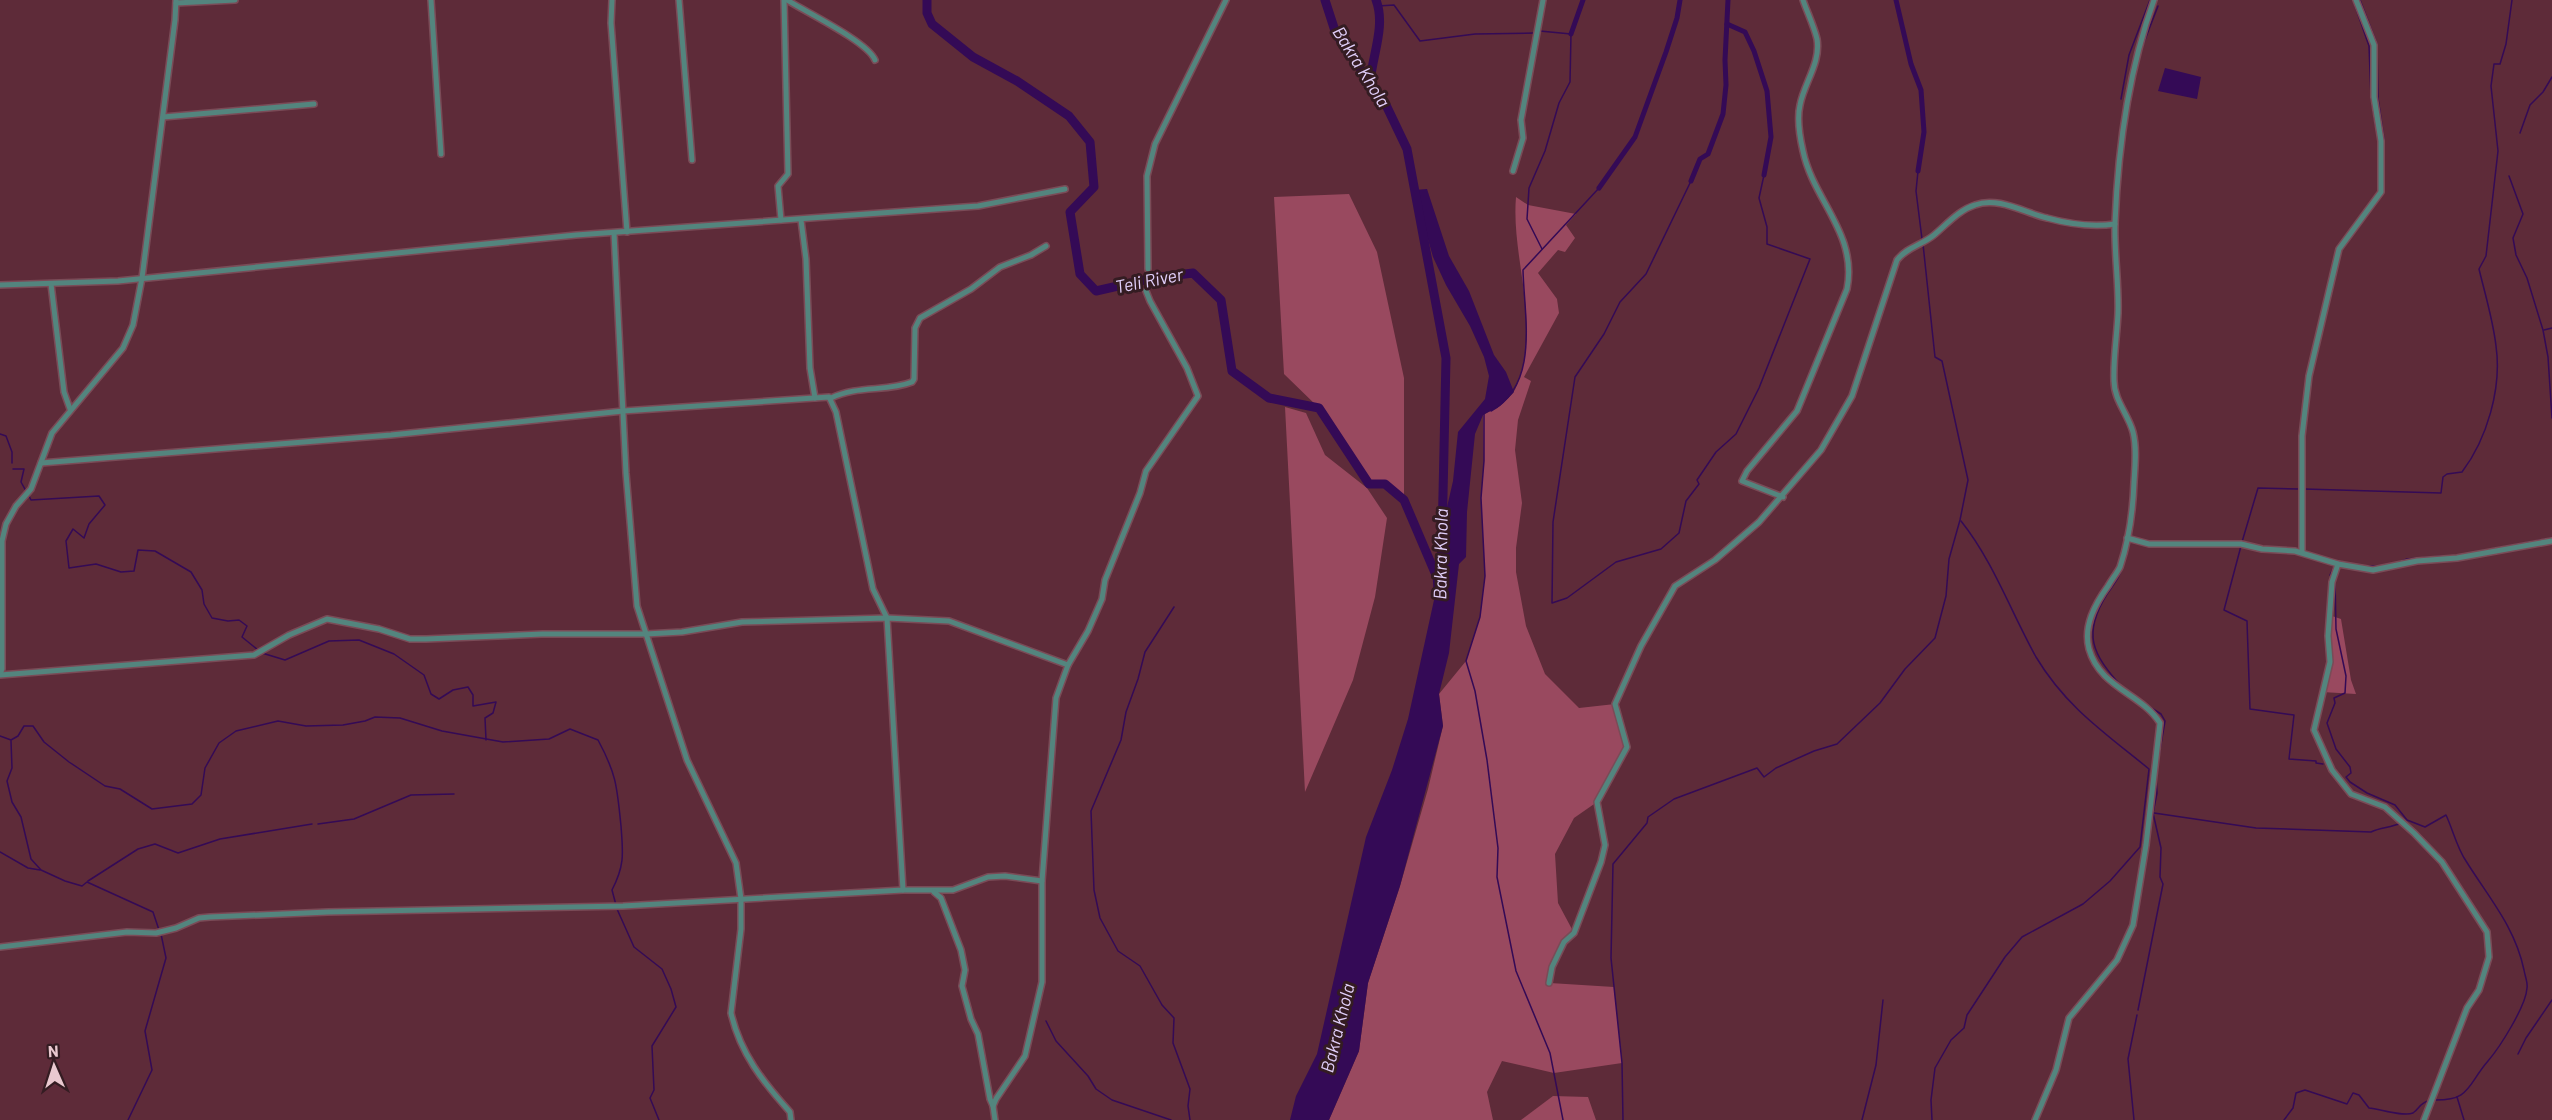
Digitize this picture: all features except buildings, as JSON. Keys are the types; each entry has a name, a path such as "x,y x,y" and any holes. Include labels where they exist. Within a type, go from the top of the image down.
{"street":[{"path":"235,0 176,2 142,278 133,325 123,348 52,433 31,489 16,506 6,524 2,541 2,669 0,674 254,655 289,635 327,619 379,629 410,639 542,634 646,634 682,632 742,622 887,618 949,621 1068,665"},
{"path":"431,0 441,153"},
{"path":"612,0 611,23 627,232"},
{"path":"679,0 692,160"},
{"path":"781,220 778,186 788,174 785,0"},
{"path":"785,0 842,32 866,48 875,60"},
{"path":"1148,270 1148,176 1155,144 1226,0"},
{"path":"1513,171 1522,138 1523,111 1543,0"},
{"path":"1783,497 1742,481 1747,471 1770,447 1797,411 1847,289 1850,272 1841,235 1812,178 1803,153 1799,107 1817,52 1817,38 1803,0"},
{"path":"2035,1120 2056,1070 2069,1018 2117,960 2133,925 2146,845 2160,723 2154,714 2122,692 2100,671 2090,650 2087,633 2091,615 2119,569 2127,538 2135,456 2133,430 2120,405 2114,384 2118,314 2115,224 2120,151 2127,100 2135,56 2154,0"},
{"path":"2302,552 2302,436 2309,376 2339,249 2381,192 2381,141 2374,97 2374,45 2356,0"},
{"path":"163,117 314,104"},
{"path":"0,285 142,278 614,233 978,206 1065,189"},
{"path":"1550,983 1552,967 1564,942 1574,933 1601,862 1605,845 1597,802 1627,747 1615,704 1622,683 1675,586 1733,546 1783,497 1821,450 1852,396 1897,260 1903,252 1930,238 1966,208 1983,202 2000,204 2069,222 2096,226 2115,224"},
{"path":"801,220 806,259 810,368 815,398"},
{"path":"614,233 623,411 637,606 687,760 736,863 741,899 741,929 731,1013 735,1028 750,1063 790,1113 791,1120"},
{"path":"41,463 391,435 623,411 831,398 865,388 912,382 914,379 915,328 920,318 971,289 1000,267 1031,255 1046,246"},
{"path":"51,284 64,392 70,409"},
{"path":"993,1106 1002,1088 1025,1056 1042,982 1042,881 1056,698 1068,665 1088,631 1099,605 1105,580 1140,493 1146,471 1198,396 1187,368 1146,291"},
{"path":"831,398 836,412 873,589 887,618 903,890"},
{"path":"2127,538 2149,544 2241,544 2302,552 2338,564 2373,570 2417,561 2457,558 2552,541"},
{"path":"2338,564 2332,582 2328,636 2330,662 2314,730 2332,770 2351,794 2385,807 2414,833 2442,862 2487,932 2490,954 2479,990 2467,1008 2424,1120"},
{"path":"0,947 127,932 164,932 199,918 222,916 623,906 903,890 934,892 953,890 988,877 1005,876 1042,881"},
{"path":"934,892 941,898 962,950 965,970 962,986 971,1019 978,1034 995,1120"}],"shaded area":[{"path":"1349,194 1377,252 1404,378 1404,500 1385,484 1369,484 1319,408 1284,374 1274,197"},
{"path":"1516,197 1528,205 1576,214 1566,225 1575,238 1565,252 1558,250 1538,273 1557,299 1559,313 1524,377 1531,381 1518,420 1515,450 1522,503 1516,548 1516,572 1526,626 1545,674 1579,708 1615,704 1627,747 1597,802 1574,818 1555,854 1558,903 1574,933 1558,956 1550,983 1614,987 1622,1063 1554,1073 1502,1061 1487,1092 1493,1120 1329,1120 1359,1051 1368,983 1400,886 1428,789 1443,726 1439,694 1466,661 1480,617 1485,576 1481,498 1484,461 1483,415 1503,403 1513,393 1520,376 1527,332 1517,241"},
{"path":"1285,407 1306,413 1325,455 1367,488 1387,518 1375,597 1353,680 1305,792"},
{"path":"2329,615 2341,619 2351,680 2356,694 2322,692 2330,662"},
{"path":"1553,1096 1588,1097 1596,1120 1521,1120"}],"water":[{"path":"2165,68 2201,77 2197,99 2158,91"},
{"path":"1427,189 1449,256 1469,291 1494,355 1506,372 1514,392 1500,406 1483,415 1475,434 1467,512 1466,557 1459,564 1449,653 1439,694 1443,726 1400,886 1368,983 1359,1051 1329,1120 1290,1120 1296,1096 1317,1054 1366,837 1392,770 1408,719 1434,600 1432,565 1441,573 1442,529 1453,481 1458,432 1485,399 1489,376 1484,357 1470,326 1433,257 1414,190"}],"waterway":[{"name":"Teli River","path":"927,0 927,13 932,24 973,57 1017,81 1069,116 1090,142 1094,187 1070,212 1080,274 1096,291 1153,278 1193,273 1221,300 1232,371 1269,398 1319,408 1369,484 1385,484 1404,500 1436,575"},
{"name":"Bakra Khola","path":"1325,0 1336,34 1386,105 1407,149 1446,358 1441,586"},
{"path":"1370,83 1380,20 1376,0"},
{"path":"1571,34 1583,0"},
{"path":"1599,188 1635,137 1666,52 1680,0"},
{"path":"1691,181 1700,159 1708,154 1723,114 1728,0"},
{"path":"1896,0 1911,64 1921,90 1924,132 1918,171"},
{"path":"2121,99 2129,55 2150,0"},
{"path":"2353,0 2369,46 2371,97 2376,128"},
{"path":"2360,0 2377,44 2378,98 2384,139"},
{"path":"2304,489 2441,493 2443,477 2447,474 2462,472 2479,444 2491,412 2497,379 2495,336 2479,269 2486,256 2498,151 2491,86 2494,64 2500,64 2506,44 2512,0"},
{"path":"1378,6 1394,5 1420,41 1475,34 1535,33"},
{"path":"2141,50 2158,6"},
{"path":"1727,24 1745,32 1767,91 1771,137 1764,175"},
{"path":"1540,31 1571,34 1570,82 1559,103 1545,151 1529,188 1527,219 1542,249"},
{"path":"2520,133 2530,105 2543,92 2552,77"},
{"path":"1918,171 1916,191 1922,239"},
{"path":"1691,181 1646,274 1620,302 1604,334 1575,377 1553,522 1552,603 1567,598 1616,562 1661,549 1679,533 1686,501 1699,484 1697,480 1716,452 1736,434 1759,388 1810,259 1767,244 1767,227 1759,198 1764,175"},
{"path":"2509,176 2523,214 2513,238 2516,255 2527,278 2543,330 2548,357 2552,418"},
{"path":"1491,411 1506,399 1517,384 1523,367 1526,348 1523,270 1599,188"},
{"path":"1623,1120 1622,1063 1611,958 1613,864 1647,823 1648,817 1674,799 1757,768 1764,777 1776,768 1814,751 1837,744 1880,703 1905,669 1935,638 1946,596 1949,559 1968,480 1942,361 1935,357 1923,244"},
{"path":"2544,330 2552,328"},
{"path":"1484,414 1481,498 1485,576 1480,617 1466,661 1475,691 1487,760 1498,848 1497,877 1516,971 1550,1053 1563,1120"},
{"path":"0,434 6,436 12,452 12,463"},
{"path":"13,469 24,469 21,482 26,491"},
{"path":"2242,542 2258,488 2299,489"},
{"path":"29,496 31,500 99,496 105,505 89,524 84,538 73,529 66,541 69,568 96,564 121,572 134,571 138,550 155,551 191,572 202,590 204,604 212,618 228,621 239,620 247,626 242,637 258,650"},
{"path":"1932,1120 1931,1100 1935,1068 1951,1040 1964,1028 1967,1015 2005,957 2022,937 2083,904 2110,881 2140,847 2149,769 2087,718 2060,691 2036,657 1983,553 1961,521"},
{"path":"2476,552 2552,538"},
{"path":"2241,546 2224,610 2247,621 2250,709 2294,715 2289,759 2316,761 2316,763 2323,764"},
{"path":"2399,562 2407,559 2444,556"},
{"path":"2337,561 2362,566"},
{"path":"2122,687 2097,654 2093,632 2099,608 2123,565"},
{"path":"2332,576 2330,575 2335,565"},
{"path":"2367,566 2380,566"},
{"path":"2335,580 2336,629 2346,676 2345,693 2334,698 2335,703 2327,723 2336,749 2350,767 2351,773 2346,777 2367,793 2395,805 2407,820 2425,827 2446,815 2463,856 2508,926 2520,954 2527,982 2526,996 2512,1026 2467,1090 2455,1098 2433,1100"},
{"path":"1174,607 1145,652 1126,712 1121,740 1091,811 1094,890 1100,918 1118,951 1140,966 1162,1005 1174,1018 1173,1043 1190,1089 1188,1106 1190,1120"},
{"path":"262,653 285,660 329,641 359,640 394,654 424,675 431,694 439,699 453,690 468,687 473,695 473,706 496,702 493,713 485,718 486,740"},
{"path":"2145,704 2161,714 2165,721 2158,761"},
{"path":"0,736 11,740 18,736 24,726 33,726 44,742 69,762 105,786 120,789 152,809 192,804 201,795 205,768 219,743 236,731 278,721 306,726 343,725 375,717 400,718 442,731 503,742 549,739 570,729 598,740 615,782 620,813 622,852 621,866 612,890 616,905"},
{"path":"11,741 12,768 7,781 12,802 21,817 31,859 41,870 65,881 82,886 87,882 153,912 159,930"},
{"path":"2138,1010 2163,884 2160,877 2161,848 2153,813 2157,793 2156,777"},
{"path":"318,824 354,819 411,795 454,794"},
{"path":"2154,813 2256,828 2371,832 2401,823"},
{"path":"88,881 138,849 155,844 178,853 220,839 312,824"},
{"path":"0,852 28,868 40,870"},
{"path":"617,909 634,947 662,969 676,1007 652,1046 654,1090 650,1098 659,1120"},
{"path":"128,1120 152,1070 145,1031 166,958 161,934"},
{"path":"1862,1120 1876,1065 1883,1000"},
{"path":"2518,1054 2552,1000"},
{"path":"2134,1120 2128,1059 2137,1015"},
{"path":"1046,1021 1056,1041 1088,1076 1096,1089 1112,1100 1171,1120"},
{"path":"2284,1120 2293,1108 2296,1093 2305,1090 2347,1104 2353,1093 2359,1095 2369,1108 2403,1114 2413,1113 2428,1101"},
{"path":"2457,1097 2464,1120"}]}
